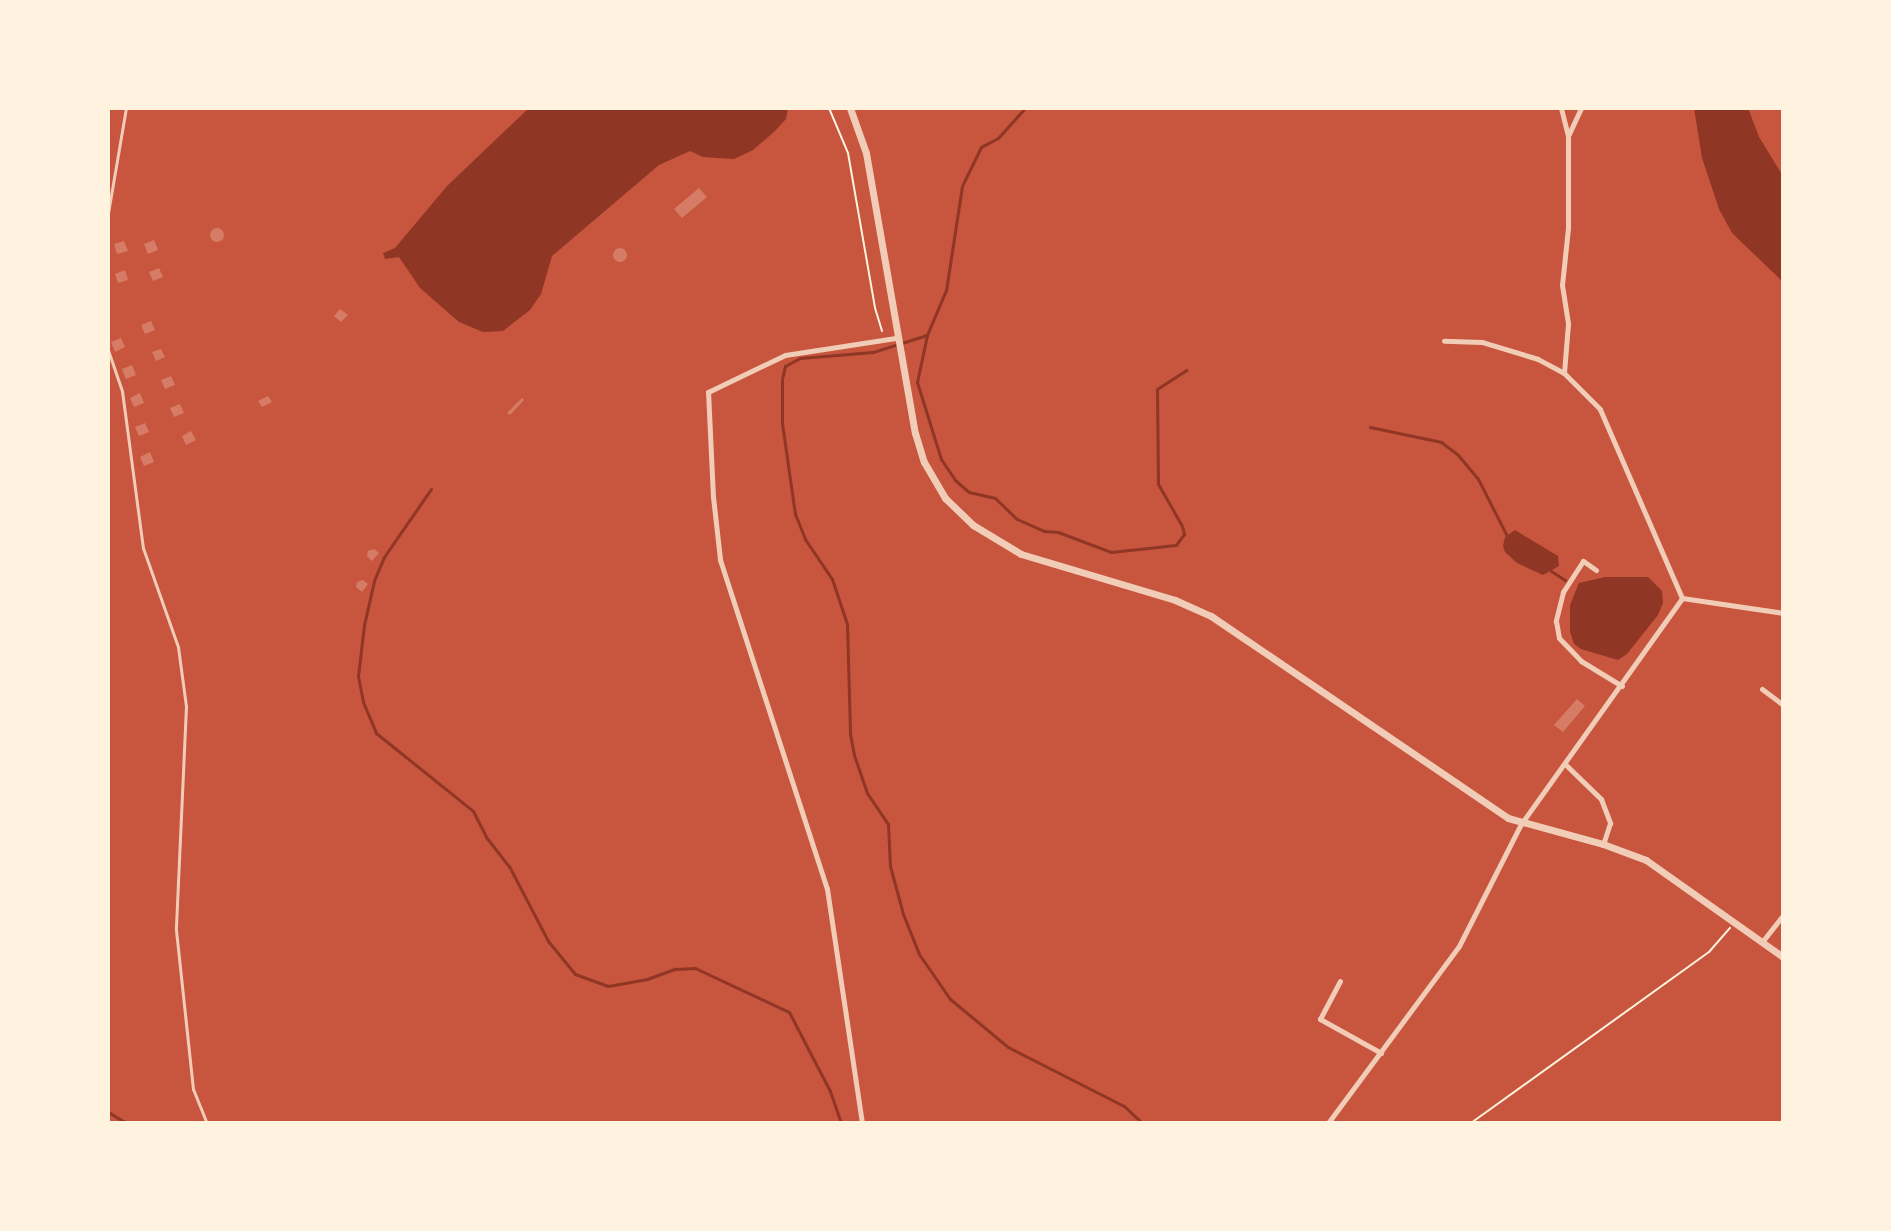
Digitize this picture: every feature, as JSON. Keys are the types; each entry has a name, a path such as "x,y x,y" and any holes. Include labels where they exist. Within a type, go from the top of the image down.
{"street":[{"path":"850,108 866,153 915,433 924,462 945,498 973,525 1021,554 1175,600 1211,616 1521,824 1603,844 1646,860 1783,957"},
{"path":"1561,108 1568,136 1568,228 1562,285 1568,324 1564,373"},
{"path":"1568,136 1581,108"},
{"path":"862,1123 827,889 720,559 713,497 708,392 785,355 896,338"},
{"path":"1444,341 1482,342 1538,359 1564,373 1600,409 1682,598"},
{"path":"1596,570 1583,561 1563,592 1556,621 1559,638 1581,661 1622,686"},
{"path":"1682,598 1783,613"},
{"path":"1328,1123 1459,946 1521,824 1566,765 1682,598"},
{"path":"1762,689 1783,705"},
{"path":"1566,765 1601,799 1610,823 1603,844"},
{"path":"1761,943 1783,915"},
{"path":"1340,981 1320,1019 1381,1053"}],"lane":[{"path":"108,213 126,108"},
{"path":"108,172 114,170"},
{"path":"108,350 122,391 143,548 178,647 186,706 176,930 193,1089 207,1123"}],"path":[{"path":"829,108 848,153 875,308 886,340"},
{"path":"1471,1123 1709,952 1734,924"}],"shaded area":[{"path":"529,108 788,108 786,119 774,132 753,150 734,159 703,157 690,151 659,165 552,256 541,294 530,310 503,331 483,332 459,322 420,288 399,257 385,259 383,253 395,248 447,186"},
{"path":"1694,108 1748,108 1759,137 1783,176 1783,282 1732,233 1719,209 1702,158"},
{"path":"1515,530 1558,556 1559,566 1543,575 1517,563 1503,546 1505,537"},
{"path":"1605,577 1648,577 1662,591 1663,603 1658,615 1627,654 1618,660 1581,649 1574,644 1570,632 1570,605 1579,583"}],"building":[{"path":"699,188 707,197 682,218 674,209"},
{"path":"217,228 224,235 217,242 210,235"},
{"path":"154,240 158,250 148,254 144,244"},
{"path":"124,241 128,251 117,254 114,244"},
{"path":"620,248 627,255 620,262 613,255"},
{"path":"159,268 163,277 153,281 149,272"},
{"path":"125,270 128,280 118,283 115,274"},
{"path":"340,309 348,315 341,322 334,316"},
{"path":"151,321 155,330 145,334 141,325"},
{"path":"121,338 125,347 115,352 111,342"},
{"path":"161,349 165,357 156,361 152,352"},
{"path":"132,365 136,375 126,379 122,369"},
{"path":"171,376 175,385 165,389 161,380"},
{"path":"140,393 144,403 134,407 130,398"},
{"path":"268,396 272,402 262,407 258,401"},
{"path":"522,398 524,400 510,415 507,413"},
{"path":"180,404 184,413 174,417 170,408"},
{"path":"145,423 149,432 139,436 135,427"},
{"path":"191,431 196,440 186,445 182,436"},
{"path":"150,452 154,462 144,466 140,457"},
{"path":"374,549 379,553 372,561 367,556 368,551"},
{"path":"363,580 368,584 362,592 356,587 357,582"},
{"path":"1577,699 1585,706 1563,732 1554,725"}],"waterway":[{"path":"1025,108 998,138 981,147 962,186 946,290 927,335 917,382 941,459 955,480 969,492 995,498 1017,519 1044,531 1058,532 1111,552 1176,545 1184,534 1182,526 1158,484 1157,389 1186,370"},
{"path":"927,335 873,352 800,358 785,366 782,379 782,423 795,514 805,539 832,579 847,624 850,734 854,755 867,793 888,824 890,866 903,914 919,954 950,999 1008,1047 1124,1106 1142,1123"},
{"path":"1370,427 1441,442 1458,455 1478,479 1508,538"},
{"path":"431,489 384,557 374,581 364,625 358,676 363,702 376,733 473,811 486,837 509,866 548,941 575,974 608,986 647,979 675,969 695,968 789,1012 830,1091 841,1123"},
{"path":"1551,571 1565,580"},
{"path":"108,1112 126,1123"}]}
